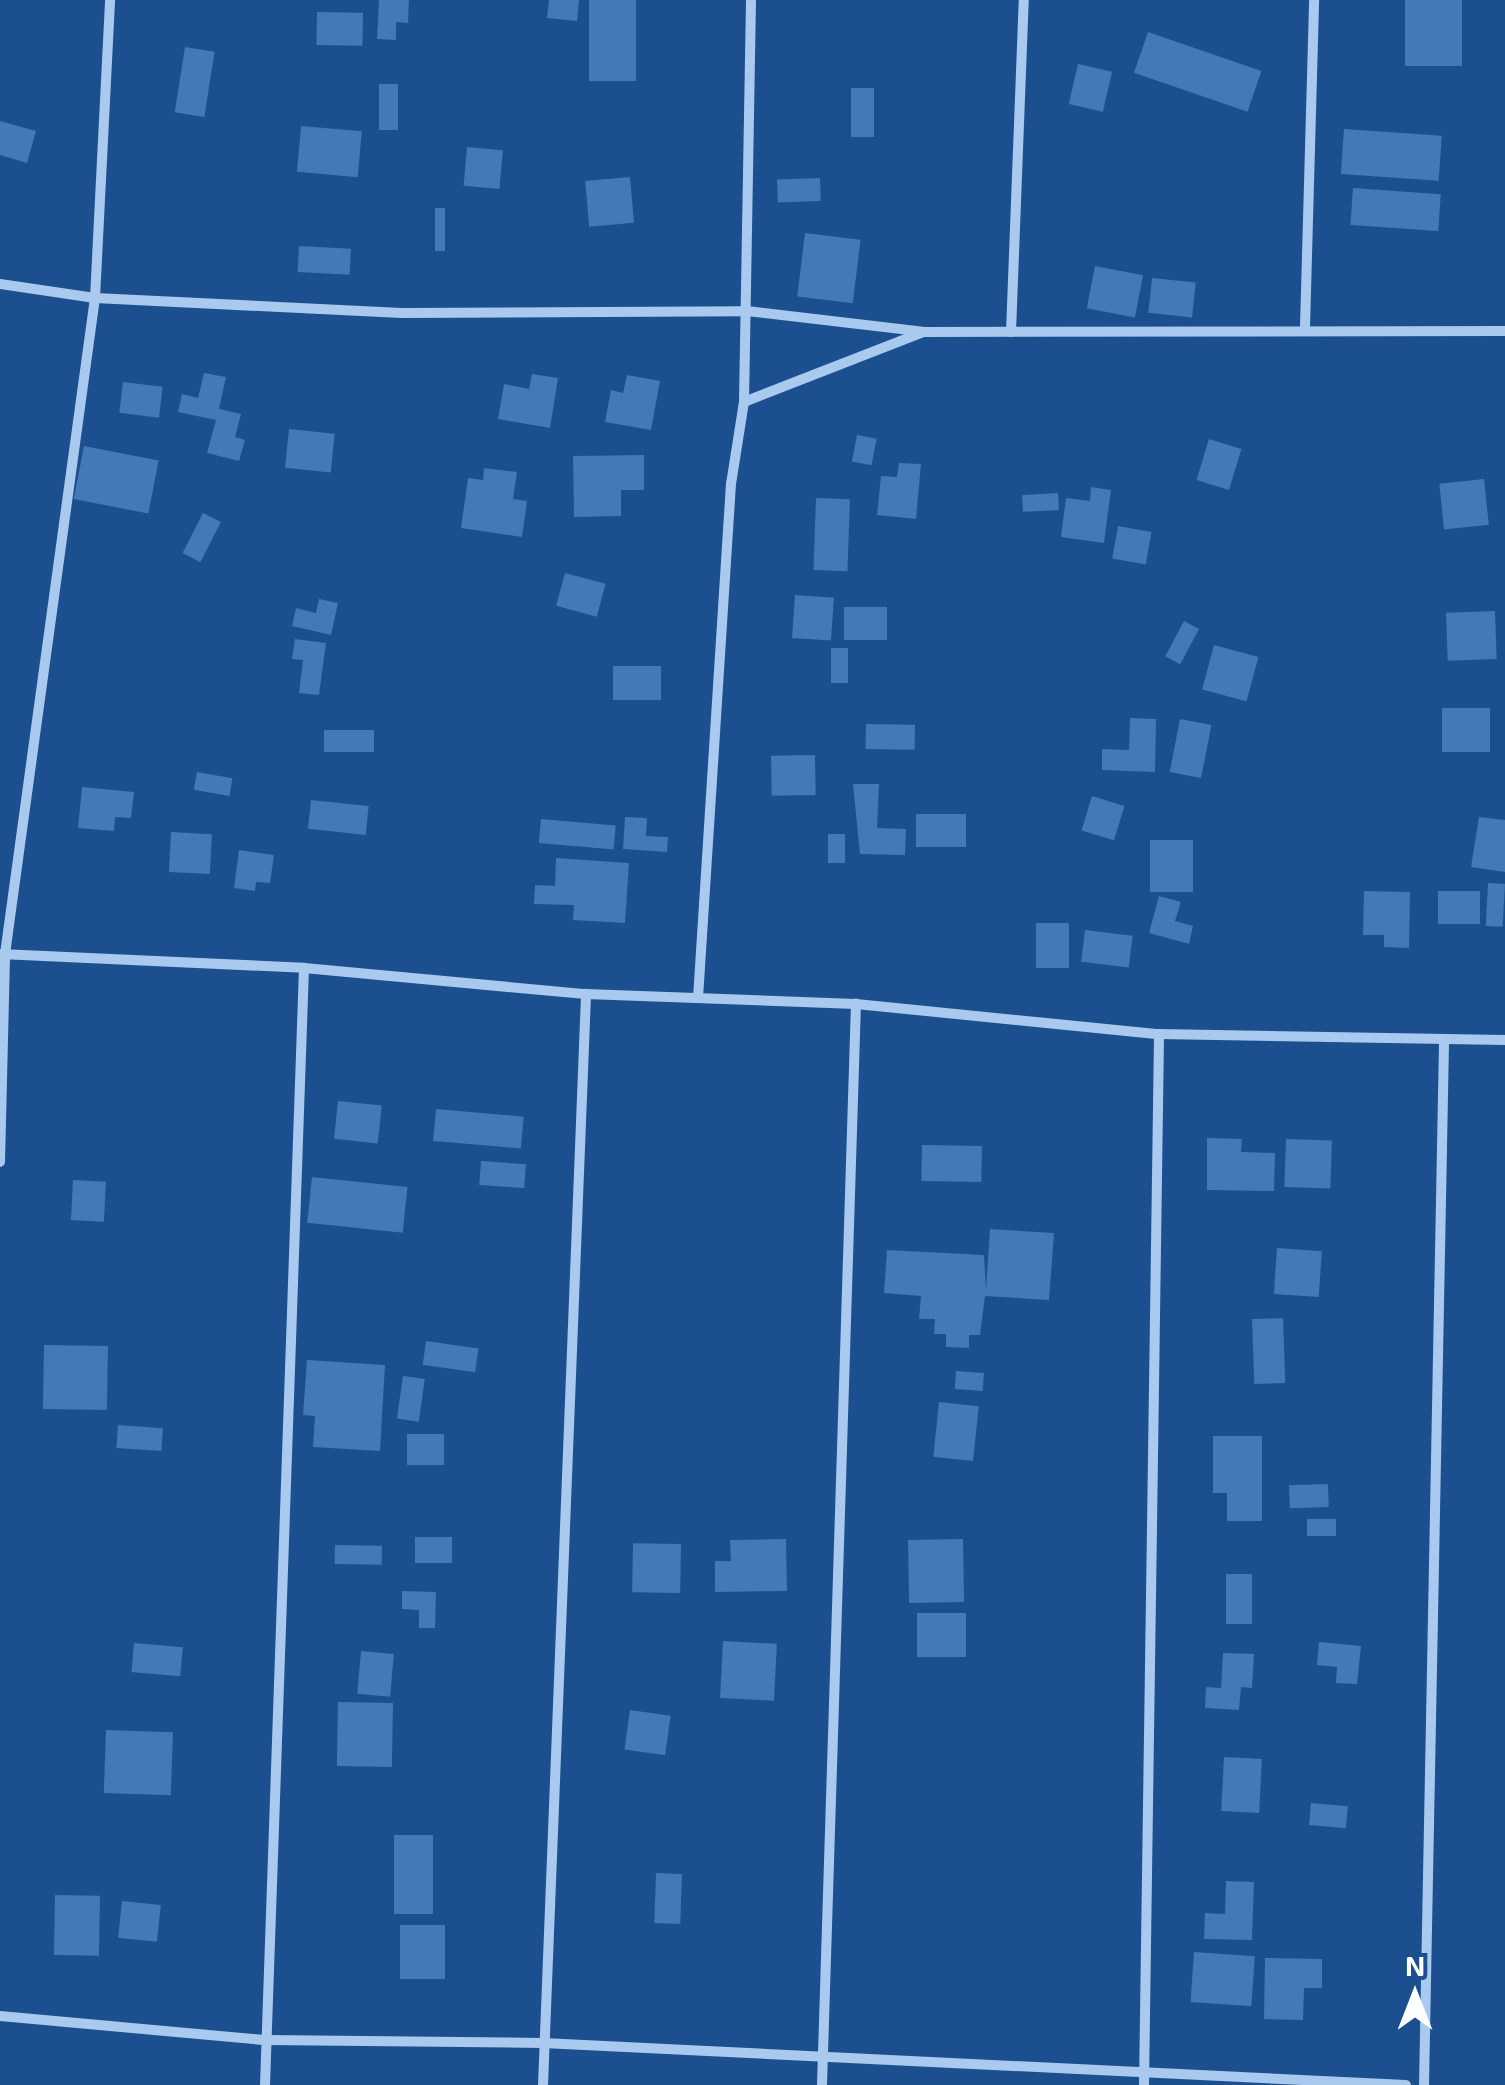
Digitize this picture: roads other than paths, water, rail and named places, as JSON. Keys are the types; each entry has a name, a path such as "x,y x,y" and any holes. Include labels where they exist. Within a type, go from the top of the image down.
{"street":[{"path":"0,1162 3,954 96,298 110,0"},
{"path":"698,998 731,484 744,402 752,0"},
{"path":"1011,332 1024,0"},
{"path":"1305,327 1314,0"},
{"path":"0,284 96,298 402,312 747,311 925,332 1305,327 1505,332"},
{"path":"744,402 925,332"},
{"path":"3,954 304,968 586,994 856,1004 1159,1034 1444,1043 1505,1040"},
{"path":"266,2085 304,968"},
{"path":"543,2085 586,994"},
{"path":"822,2085 856,1004"},
{"path":"1144,2080 1159,1034"},
{"path":"1424,2085 1444,1043"},
{"path":"0,2016 266,2040 543,2044 822,2056 1144,2080 1406,2085"}]}
